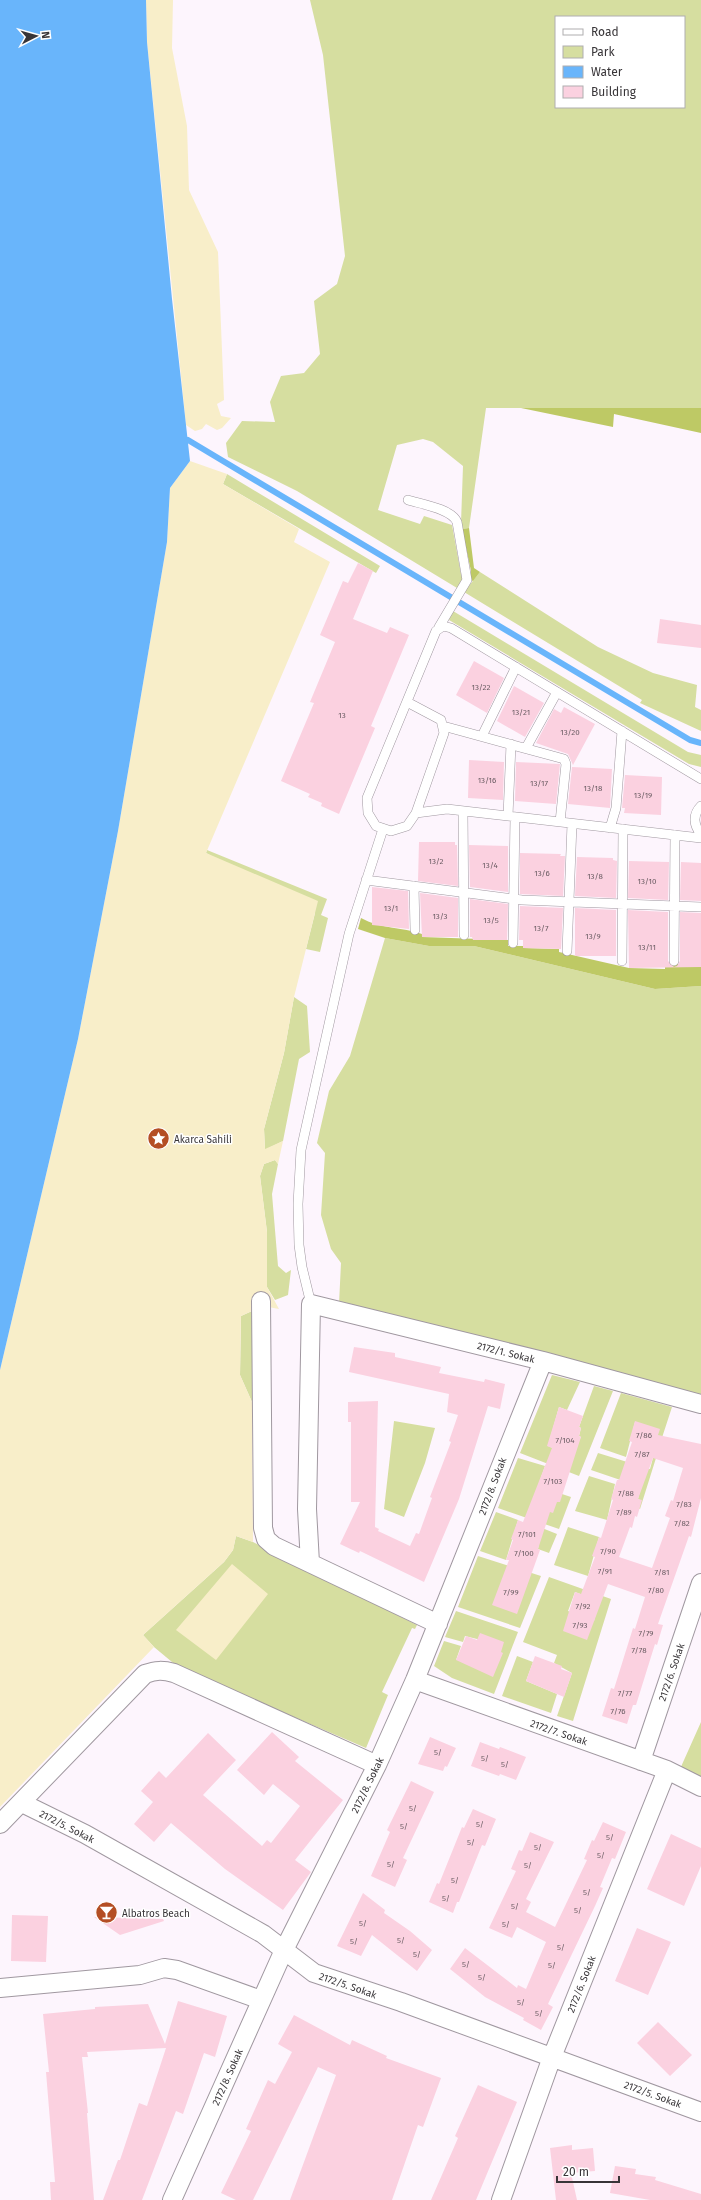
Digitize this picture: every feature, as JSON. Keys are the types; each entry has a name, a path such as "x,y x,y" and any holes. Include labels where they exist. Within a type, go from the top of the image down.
{"street":[{"path":"261,1301 263,1528 266,1539 269,1543 438,1624"},
{"name":"2172/1. Sokak","path":"311,1304 543,1361 701,1404"},
{"path":"310,1563 307,1509 311,1304"},
{"name":"2172/8. Sokak","path":"172,2200 284,1950 377,1765 415,1680 543,1361"},
{"name":"2172/6. Sokak","path":"641,1761 701,1583"},
{"path":"0,1824 22,1803 145,1674 154,1670 174,1672 377,1765"},
{"name":"2172/7. Sokak","path":"415,1680 667,1770 701,1787"},
{"name":"2172/6. Sokak","path":"501,2200 552,2057 667,1770"},
{"name":"2172/5. Sokak","path":"22,1803 85,1834 263,1934 314,1973 552,2057 701,2112"},
{"path":"0,1988 140,1975 164,1968 177,1970 261,2000"}],"lane":[{"path":"407,702 436,716 443,726 444,733 416,813 407,826 395,830 383,829 371,820 366,806 367,798 436,631 467,578 455,518 449,512 408,500"},
{"path":"439,627 451,628 701,779"},
{"path":"482,736 516,667"},
{"path":"526,748 557,692"},
{"path":"443,726 560,756 565,761 560,822"},
{"path":"610,828 616,808 622,731"},
{"path":"511,744 514,899 513,943"},
{"path":"701,806 695,815 695,822 701,834"},
{"path":"416,813 439,809 463,811 701,838"},
{"path":"463,811 464,935"},
{"path":"567,951 572,824"},
{"path":"311,1304 302,1267 299,1245 298,1204 301,1150 349,934 383,829"},
{"path":"622,961 623,829"},
{"path":"674,961 675,835"},
{"path":"366,880 514,899 701,907"},
{"path":"414,886 415,930"}],"green space":[{"path":"310,0 701,0 701,408 486,408 469,528 462,529 463,466 433,442 423,439 397,445 378,510 420,524 424,516 452,525 461,574 464,577 457,588 297,491 228,457 226,443 242,421 275,422 270,402 281,376 304,373 320,354 314,301 337,284 345,256 323,55"},
{"path":"521,408 701,408 701,433 614,414 613,427"},
{"path":"227,474 380,566 376,573 223,484"},
{"path":"469,528 474,568 480,572 473,581 468,579 471,571 462,529"},
{"path":"480,572 598,647 653,673 697,685 695,707 701,710 701,731 640,703 642,700 464,592"},
{"path":"453,611 688,752 701,755 701,767 689,764 449,620"},
{"path":"207,850 327,899 321,915 328,918 320,952 306,949 315,913 206,853"},
{"path":"361,918 368,922 383,926 422,934 422,937 509,940 508,946 559,949 559,952 629,968 665,969 665,964 682,964 682,967 701,967 701,986 655,989 474,946 429,946 385,938 358,929"},
{"path":"385,938 429,946 474,946 655,989 701,986 701,1395 339,1304 341,1263 331,1249 321,1215 325,1153 317,1143 329,1091 350,1056"},
{"path":"294,997 307,1006 310,1052 299,1059 283,1141 265,1150 264,1129 284,1053"},
{"path":"275,1160 278,1164 272,1194 278,1266 286,1273 291,1270 288,1295 275,1300 267,1287 267,1232 260,1176 264,1164"},
{"path":"252,1311 252,1402 240,1375 241,1316"},
{"path":"552,1375 580,1382 567,1410 559,1407 548,1446 571,1455 581,1437 579,1436 581,1428 579,1427 594,1386 613,1391 579,1476 520,1453"},
{"path":"621,1393 672,1407 658,1450 635,1422 626,1457 600,1448"},
{"path":"394,1421 435,1428 425,1463 404,1517 384,1509"},
{"path":"598,1453 650,1469 653,1458 656,1458 640,1509 638,1508 640,1500 638,1499 641,1487 591,1470"},
{"path":"518,1458 545,1466 538,1486 571,1497 559,1529 498,1508"},
{"path":"589,1476 615,1484 607,1520 575,1511"},
{"path":"496,1512 518,1520 506,1560 480,1551"},
{"path":"568,1527 599,1537 588,1576 554,1565"},
{"path":"542,1528 557,1534 549,1553 538,1549"},
{"path":"236,1536 253,1542 417,1625 415,1629 412,1628 382,1692 388,1695 366,1748 178,1667 154,1647 143,1635 224,1562 233,1550"},
{"path":"478,1556 541,1576 520,1628 458,1607"},
{"path":"549,1577 611,1599 573,1721 557,1716 572,1673 554,1663 557,1655 523,1642","holes":["575,1592 599,1601 594,1621 568,1611"]},
{"path":"456,1611 518,1632 494,1694 452,1678 434,1666 444,1641 461,1646 456,1660 485,1641 465,1636 463,1642 445,1637"},
{"path":"517,1656 533,1662 526,1681 557,1694 551,1713 502,1696"},
{"path":"701,1722 701,1779 680,1769"}],"sand":[{"path":"146,0 173,0 172,48 187,126 189,190 218,252 224,400 217,404 221,416 231,418 222,428 217,430 206,424 202,429 195,431 186,425 147,42"},
{"name":"Akarca Sahili","path":"190,461 227,474 223,484 299,529 294,542 330,562 206,853 318,901 294,997 284,1053 264,1129 265,1149 283,1141 278,1164 275,1160 264,1164 260,1176 267,1232 267,1287 279,1309 252,1304 252,1311 241,1316 240,1375 252,1402 253,1542 236,1536 233,1550 224,1562 143,1635 154,1647 0,1807 0,1370 78,1039 118,831 167,542 170,488"},
{"path":"232,1564 268,1594 216,1660 176,1630"}],"water":[{"path":"0,0 146,0 147,42 172,299 190,461 170,488 167,542 118,831 78,1039 0,1370"}],"building":[{"path":"358,563 373,571 353,619 387,633 390,627 409,635 371,726 375,728 339,814 321,806 322,803 308,797 310,794 281,781 314,703 310,702 335,642 320,635 343,581 348,583"},
{"path":"660,619 701,625 701,648 657,643"},
{"path":"474,661 504,678 487,713 456,695"},
{"path":"514,686 544,703 525,737 497,721"},
{"path":"564,707 595,724 573,765 568,754 536,743 554,709 561,713"},
{"path":"469,760 504,762 503,800 468,798"},
{"path":"516,762 560,764 556,804 515,801"},
{"path":"572,767 612,769 610,808 568,804"},
{"path":"625,775 662,777 661,815 624,813 625,808 622,808"},
{"path":"419,842 455,842 455,845 457,845 458,886 418,881"},
{"path":"469,845 508,846 508,892 470,887"},
{"path":"520,853 561,854 560,856 565,856 563,896 520,894"},
{"path":"577,857 613,858 613,860 617,861 616,898 575,896"},
{"path":"629,861 669,862 668,900 628,898"},
{"path":"681,862 701,863 701,901 680,900"},
{"path":"372,887 408,891 409,929 372,925"},
{"path":"420,893 458,898 458,937 422,937"},
{"path":"470,899 508,904 507,940 473,940 472,937 470,937"},
{"path":"520,906 563,908 561,949 523,948 523,940 519,940"},
{"path":"575,908 616,910 616,956 575,956"},
{"path":"628,910 668,912 668,961 674,967 677,966 680,961 680,912 701,913 701,967 629,968"},
{"path":"354,1347 395,1353 395,1357 441,1367 439,1373 484,1382 485,1379 505,1384 500,1409 488,1406 459,1499 424,1582 360,1551 359,1553 340,1544 360,1502 351,1502 351,1422 348,1422 348,1402 378,1401 375,1527 379,1529 378,1531 410,1546 416,1533 419,1534 432,1498 430,1497 451,1442 449,1441 458,1415 447,1412 449,1394 349,1372"},
{"path":"559,1407 583,1416 579,1427 581,1428 579,1436 581,1437 560,1502 557,1502 553,1513 550,1512 538,1549 540,1550 517,1614 492,1605 509,1560 506,1560 513,1540 511,1539 518,1520 523,1522 552,1448 547,1446"},
{"path":"635,1421 660,1429 658,1435 701,1444 701,1498 691,1537 689,1536 658,1624 663,1625 657,1645 655,1644 636,1705 633,1705 627,1724 602,1716 611,1688 614,1689 633,1628 635,1629 645,1597 608,1584 587,1640 563,1631 575,1592 581,1594 595,1557 592,1556 599,1537 601,1538 613,1500 611,1499 617,1480 619,1480 632,1442 629,1441","holes":["653,1458 683,1468 673,1501 671,1500 665,1516 670,1518 652,1568 619,1557 630,1527 632,1528 635,1516 637,1517 642,1500 638,1499"]},
{"path":"480,1633 504,1642 501,1652 503,1653 493,1677 456,1660 466,1636 477,1640"},
{"path":"535,1656 562,1666 561,1669 572,1673 564,1697 526,1681"},
{"path":"272,1732 299,1757 295,1761 343,1800 295,1860 311,1872 283,1910 225,1869 171,1823 154,1842 134,1824 153,1802 141,1791 159,1771 166,1778 208,1733 236,1760 203,1795 262,1846 267,1840 271,1843 300,1806 273,1784 264,1795 237,1770"},
{"path":"430,1737 456,1748 447,1767 445,1766 443,1771 418,1764"},
{"path":"480,1742 499,1749 500,1747 526,1757 516,1780 500,1774 499,1776 471,1766"},
{"path":"411,1781 434,1792 403,1858 407,1860 395,1887 371,1876 390,1832 387,1830"},
{"path":"473,1809 496,1819 485,1846 482,1845 459,1902 457,1902 453,1913 429,1902 437,1883 439,1884 462,1827 464,1828"},
{"path":"603,1822 626,1832 615,1859 612,1858 600,1887 603,1888 595,1906 548,2004 553,2007 541,2030 523,2020 524,2018 485,1997 450,1969 465,1948 517,1988 518,1985 526,1989 546,1942 517,1927 512,1938 489,1928 516,1871 511,1869 519,1850 522,1851 530,1832 554,1842 526,1899 531,1902 526,1912 555,1927 587,1860 584,1859 592,1840 594,1841"},
{"path":"671,1834 701,1848 701,1866 684,1906 647,1889"},
{"path":"363,1893 385,1910 384,1913 410,1931 432,1950 417,1971 372,1935 361,1956 337,1946"},
{"path":"12,1915 48,1916 46,1962 11,1961"},
{"path":"94,1917 163,1919 164,1921 120,1935"},
{"path":"637,1928 671,1942 648,1995 615,1981"},
{"path":"178,2001 227,2016 215,2057 204,2053 183,2114 176,2111 142,2200 103,2200 118,2160 120,2160 139,2103 147,2106 166,2048 87,2052 88,2057 82,2057 88,2113 94,2200 51,2200 50,2182 55,2182 46,2072 49,2072 43,2014 95,2009 95,2007 148,2004 165,2044"},
{"path":"294,2015 350,2045 352,2040 387,2056 386,2058 441,2078 423,2127 418,2125 392,2200 290,2200 336,2075 318,2067 253,2200 236,2200 221,2193 251,2131 246,2129 268,2080 275,2084 292,2052 278,2044"},
{"path":"658,2022 692,2055 670,2076 637,2043"},
{"path":"478,2085 517,2102 476,2200 431,2200 458,2138 455,2136"},
{"path":"572,2145 572,2150 593,2148 595,2171 571,2173 577,2200 556,2200 550,2148"},
{"path":"615,2166 636,2169 635,2174 656,2177 655,2180 701,2194 701,2200 650,2200 610,2193"}],"waterway":[{"path":"188,440 690,740 701,743"}],"place":[{"name":"Akarca Sahili","path":"159,1139"},
{"name":"Albatros Beach","path":"106,1913"}]}
